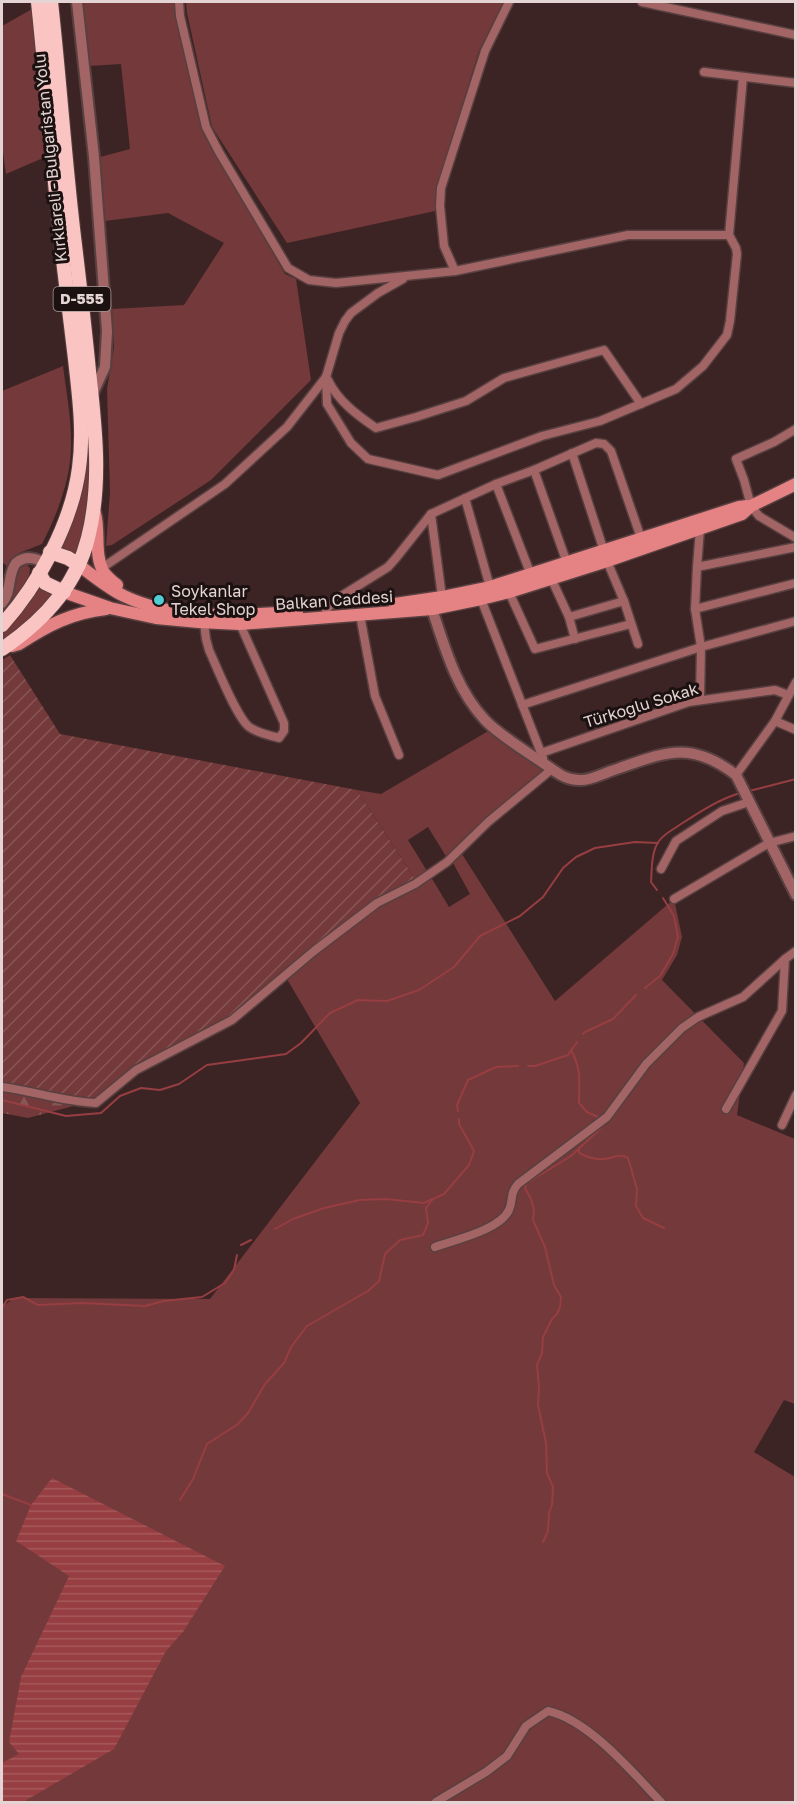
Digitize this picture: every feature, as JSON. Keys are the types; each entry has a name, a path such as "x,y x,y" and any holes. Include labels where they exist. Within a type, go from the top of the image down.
{"highway":[{"name":"Kırklareli - Bulgaristan Yolu","path":"38,2 60,234 78,385 81,434 79,470 73,499 45,563"},
{"name":"Kırklareli - Bulgaristan Yolu","path":"51,2 74,242 92,395 95,462 93,507 88,538 79,565 64,592"},
{"path":"64,592 45,583 45,563 68,558 79,565"},
{"name":"D-555","path":"2,625 45,563"},
{"name":"D-555","path":"2,649 35,625 64,592"}],"main road":[{"name":"Balkan Caddesi","path":"64,592 110,608 156,618 204,623 240,624 360,615 430,604 442,597 490,587 567,563 606,556 700,529 742,514 751,506 795,484"},
{"name":"Balkan Caddesi","path":"79,565 124,596 155,607 193,612 250,614 481,600 551,579 606,556 641,538 739,507 751,506"},
{"path":"93,507 102,568 124,596"},
{"path":"2,649 19,644 69,616 110,608"}],"street":[{"path":"77,2 95,169 107,343 105,367 92,395"},
{"path":"179,2 180,16 206,127 288,268 309,280 336,283 455,270 628,235 729,235"},
{"path":"455,270 444,246 440,206 441,188 485,51 509,2"},
{"path":"642,2 795,36"},
{"path":"704,72 795,83"},
{"path":"408,276 378,293 351,313 339,333 326,377 327,404 351,444 368,459 438,475 542,436 600,422 671,392 703,366 727,334 730,321 736,248 729,235 743,77"},
{"path":"326,377 334,393 361,418 376,428 466,401 504,378 604,350 641,404"},
{"path":"102,568 225,484 287,427 326,377"},
{"path":"795,429 774,442 736,459 751,506 759,516 795,538"},
{"path":"326,610 335,600 388,567 431,514 496,484 596,443 608,447 641,538"},
{"path":"572,453 638,644"},
{"path":"534,470 567,563"},
{"path":"496,484 531,575"},
{"path":"465,498 490,587"},
{"path":"431,514 442,597"},
{"path":"700,529 695,609 701,647 700,700"},
{"path":"697,567 795,547"},
{"path":"2,603 6,596 10,573 16,562 28,558 45,563"},
{"path":"551,579 569,617 575,639"},
{"path":"695,609 795,583"},
{"path":"509,592 535,649 631,624"},
{"path":"481,600 548,767"},
{"path":"569,617 624,601"},
{"path":"430,604 452,667 466,695 491,726 548,767 569,779 584,780 656,756 680,751 724,766 736,775 795,895"},
{"path":"360,615 375,696 399,755"},
{"path":"522,705 701,647 795,621"},
{"path":"204,623 209,650 240,716 248,726 258,732 279,738 284,731 284,723 240,624"},
{"path":"736,775 775,721 795,682"},
{"name":"Türkoğlu Sokak","path":"541,753 689,702 775,690 788,694"},
{"path":"775,721 795,730"},
{"path":"2,1087 79,1102 96,1103 136,1070 232,1020 314,951 377,903 416,884 447,862 548,767"},
{"path":"661,869 676,841 722,811 748,800"},
{"path":"674,899 769,843 795,836"},
{"path":"435,1247 500,1222 509,1210 512,1192 518,1184 607,1117 646,1064 675,1035 698,1017 743,997 795,951"},
{"path":"726,1108 782,1011 785,959"},
{"path":"782,1125 795,1095"},
{"path":"436,1803 507,1756 525,1726 548,1712 557,1714 586,1730 625,1765 661,1803"}],"green space":[{"path":"83,2 176,2 177,19 202,129 285,274 296,279 311,380 211,480 112,545 106,546 110,492 107,389 114,347 112,309 184,305 224,243 168,213 105,221 100,157 130,149 121,64 89,66"},
{"path":"186,2 504,2 479,51 437,187 435,211 287,243 212,127"},
{"path":"32,9 50,155 6,174 2,145 2,26"},
{"path":"63,366 71,454 63,494 42,544 19,553 8,567 2,562 2,391"},
{"path":"89,428 90,486 87,520 76,556 61,547 80,498"},
{"path":"22,564 30,568 27,581 20,594 2,616 2,609 6,604 14,571"},
{"path":"38,585 56,594 38,615 2,643 2,633"},
{"path":"10,655 60,734 357,790 415,879 376,898 282,972 230,1019 202,1030 133,1066 96,1098 81,1101 2,1086 2,660"},
{"path":"490,730 543,770 485,818 447,858 428,827 408,840 427,871 415,879 357,790 381,794"},
{"path":"462,854 555,1001 674,899 682,937 677,955 662,980 744,1063 737,1115 795,1139 795,1404 784,1400 754,1452 795,1477 795,1802 2,1802 2,1307 14,1298 210,1299 360,1103 287,979 379,906 431,877 449,907 470,894 453,863"},
{"path":"2,1091 77,1105 28,1118 2,1113"}],"shaded area":[{"path":"52,1478 225,1566 183,1632 166,1651 114,1749 23,1802 2,1802 2,1763 19,1754 9,1742 21,1677 69,1576 16,1541 31,1505"}],"waterway":[{"path":"749,791 796,779"},
{"path":"657,890 651,882 652,866 656,845 661,839 708,807 740,793"},
{"path":"2,1100 66,1116 101,1113 120,1096 141,1088 160,1090 179,1084 207,1065 286,1054 301,1043 330,1013 358,1000 387,1001 419,990 454,967 480,936 520,916 543,897 563,868 576,857 595,848 635,842 658,843"},
{"path":"645,988 660,976 673,954 678,937 674,916 663,898"},
{"path":"583,1034 613,1019 636,995"},
{"path":"528,1066 535,1066 568,1055 577,1042"},
{"path":"571,1050 578,1070 579,1103 587,1112 600,1118"},
{"path":"458,1111 457,1105 468,1080 496,1067 518,1066"},
{"path":"275,1229 293,1219 324,1208 360,1200 386,1199 424,1203 444,1194 469,1165 474,1151 459,1124 459,1119"},
{"path":"543,1542 548,1531 553,1487 547,1473 546,1443 538,1405 537,1365 542,1353 543,1337 557,1314 561,1297 554,1285 545,1247 533,1220 534,1210 531,1199 525,1188 527,1183 571,1156 601,1128"},
{"path":"579,1150 579,1153 594,1159 619,1156 628,1158 637,1189 636,1206 643,1218 664,1228"},
{"path":"180,1500 193,1479 207,1444 238,1424 248,1413 265,1384 284,1363 291,1347 307,1326 368,1291 379,1281 385,1254 400,1240 423,1235 428,1223 426,1208 433,1199"},
{"path":"241,1245 251,1240"},
{"path":"2,1308 7,1300 23,1297 38,1305 81,1303 145,1306 164,1301 202,1297 225,1283 234,1270 237,1255"},
{"path":"2,1494 31,1505"}],"place":[{"name":"Soykanlar Tekel Shop","path":"159,600"}]}
